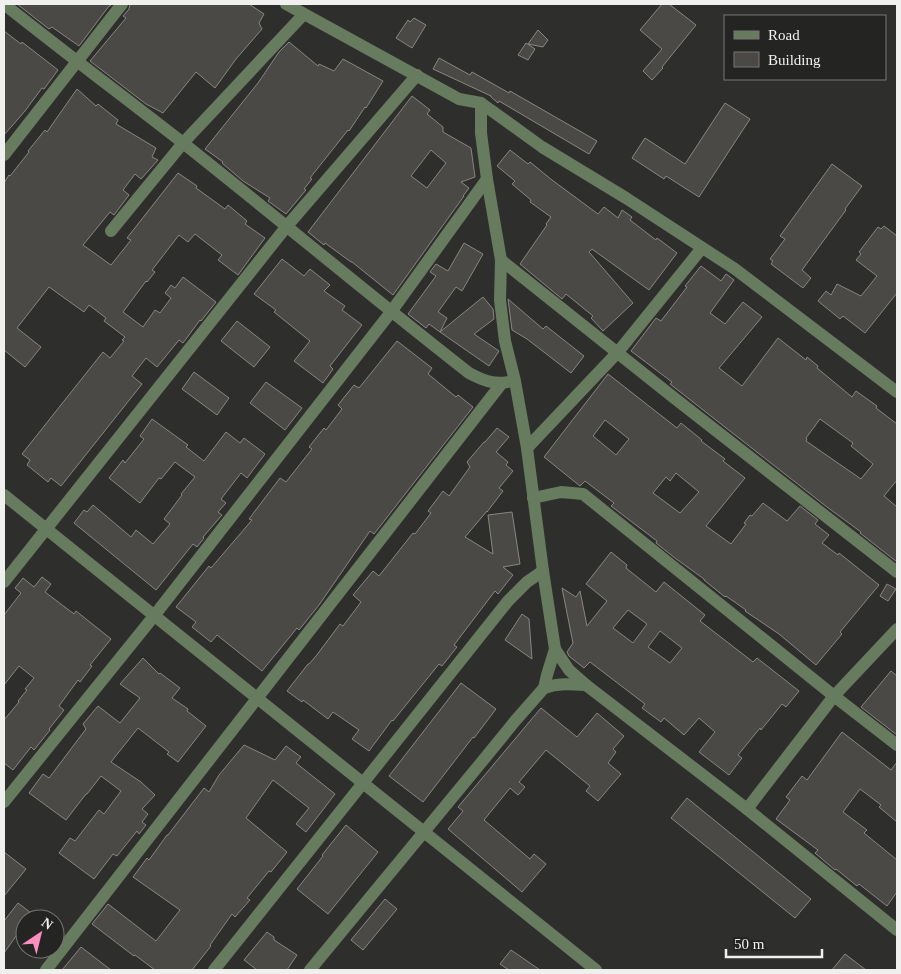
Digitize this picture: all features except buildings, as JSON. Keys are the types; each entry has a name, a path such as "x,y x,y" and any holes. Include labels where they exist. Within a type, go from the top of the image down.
{"street":[{"path":"4,4 183,143 391,312 470,373 483,380 502,383 515,381"},
{"path":"4,155 122,4"},
{"path":"286,4 459,99 481,103 542,147 626,198 735,269 897,392"},
{"path":"111,231 183,143 304,14"},
{"path":"4,582 287,226 417,75"},
{"path":"481,103 481,133 501,260 500,300 505,341 515,381 527,448 555,649 570,670 586,686 747,809 897,930"},
{"path":"4,802 154,616 391,312 487,179"},
{"path":"527,448 618,352 702,248"},
{"path":"501,260 897,572"},
{"path":"46,970 502,383"},
{"path":"533,498 561,492 583,494 897,745"},
{"path":"4,495 596,970"},
{"path":"214,970 508,601 527,582 543,571"},
{"path":"747,809 834,696 897,629"},
{"path":"544,688 546,675 555,649"},
{"path":"310,970 544,688 564,684 586,686"}]}
